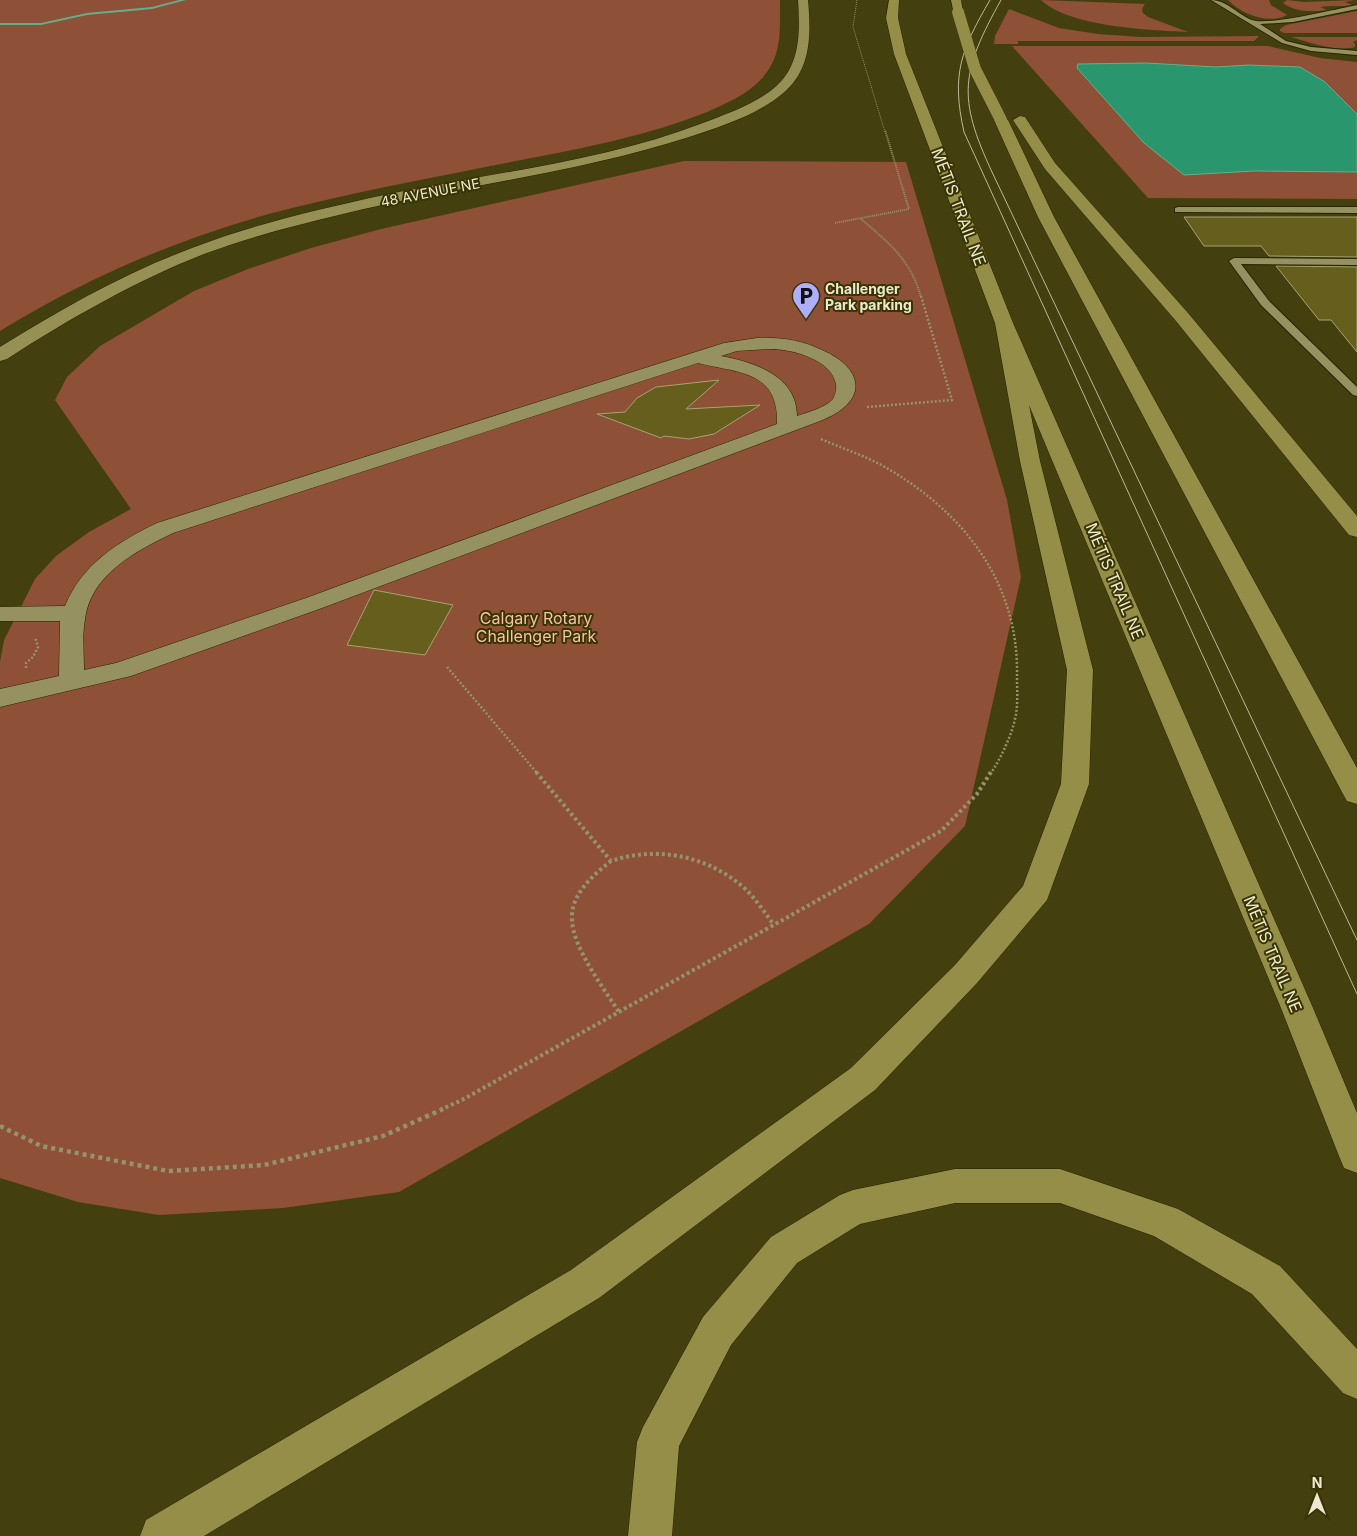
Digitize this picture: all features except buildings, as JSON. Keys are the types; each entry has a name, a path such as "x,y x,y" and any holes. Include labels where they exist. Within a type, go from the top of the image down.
{"main road":[{"name":"MÉTIS TRAIL NE","path":"894,0 892,18 900,54 1004,323 1293,999 1357,1156"},
{"path":"957,6 972,58 1012,117 1050,166 1182,316 1357,530"},
{"path":"972,58 983,63 999,88"},
{"path":"1012,117 1046,216 1357,794"},
{"path":"162,1536 585,1284 617,1261 863,1079 966,974 1036,892 1076,784 1080,670 1030,461 1004,323"},
{"path":"650,1536 658,1442 717,1331 784,1250 853,1208 955,1186 1060,1186 1164,1222 1266,1280 1357,1379"}],"street":[{"name":"48 AVENUE NE","path":"0,355 44,326 135,278 200,250 302,220 404,196 597,158 671,139 719,122 759,104 780,90 793,74 803,54 806,34 803,0"},
{"path":"12,695 122,670 305,606 829,410 842,400 847,386 842,374 834,365 806,350 785,344 768,343 730,347 690,358 165,528 128,546 103,565 84,590 74,613 72,681"},
{"path":"690,358 713,360 744,367 773,383 783,393 788,405 787,427"},
{"path":"0,614 74,613"}],"lane":[{"path":"1214,0 1279,39 1298,46 1357,53"},
{"path":"1253,23 1293,20 1357,7"},
{"path":"1178,210 1357,210"},
{"path":"1357,262 1234,261 1265,303 1357,392"}],"path":[{"path":"835,223 909,209 853,26 857,0"},
{"path":"0,1126 41,1146 168,1171 264,1165 382,1136 462,1100 941,831 977,794 1000,759 1016,715 1017,666 1014,636 1002,592 988,562 961,526 923,492 889,469 815,436"},
{"path":"12,695 26,663 33,657 38,647 36,637 31,634"},
{"path":"447,667 611,861"},
{"path":"619,1012 589,967 580,949 571,918 578,896 593,875 611,861 640,853 649,853 673,854 703,864 722,872 743,887 774,924"}],"green space":[{"path":"0,0 780,0 780,25 775,57 763,77 743,94 707,112 661,128 615,140 343,196 246,220 173,245 137,260 67,293 0,331"},
{"path":"1041,0 1145,4 1142,9 1143,13 1148,17 1188,32 1132,28 1090,21 1070,16 1054,9"},
{"path":"1228,0 1269,0 1271,5 1287,15 1272,19 1247,14"},
{"path":"1287,0 1304,2 1355,0 1345,2 1352,5 1320,7 1327,10 1310,11 1298,10 1287,6 1283,3"},
{"path":"1009,9 1059,28 1098,34 1141,37 1259,36 1254,41 1018,41 1018,44 994,44 995,36"},
{"path":"1357,11 1357,33 1284,33 1280,31 1286,25"},
{"path":"1291,37 1357,37 1357,40 1353,42 1355,47 1340,48 1323,46"},
{"path":"1012,46 1268,46 1320,58 1357,62 1357,199 1148,198"},
{"name":"Calgary Rotary Challenger Park","path":"684,161 906,162 1007,500 1021,577 965,826 869,924 399,1192 283,1208 159,1215 78,1202 0,1178 0,662 4,640 35,579 56,556 89,532 131,509 55,400 67,377 100,346 194,291 248,269 311,248 381,229"}],"shaded area":[{"path":"1146,63 1216,67 1248,65 1300,67 1325,82 1357,114 1357,172 1254,171 1184,175 1144,143 1077,68 1078,64"}],"waterway":[{"path":"0,24 41,24 87,14 152,8 184,0"}],"tram line":[{"path":"990,0 972,34 961,63 958,94 964,132 1357,994"},
{"path":"1001,0 978,47 971,66 968,85 973,124 981,146 1357,940"}],"place":[{"name":"Challenger Park parking","path":"806,320"}]}
